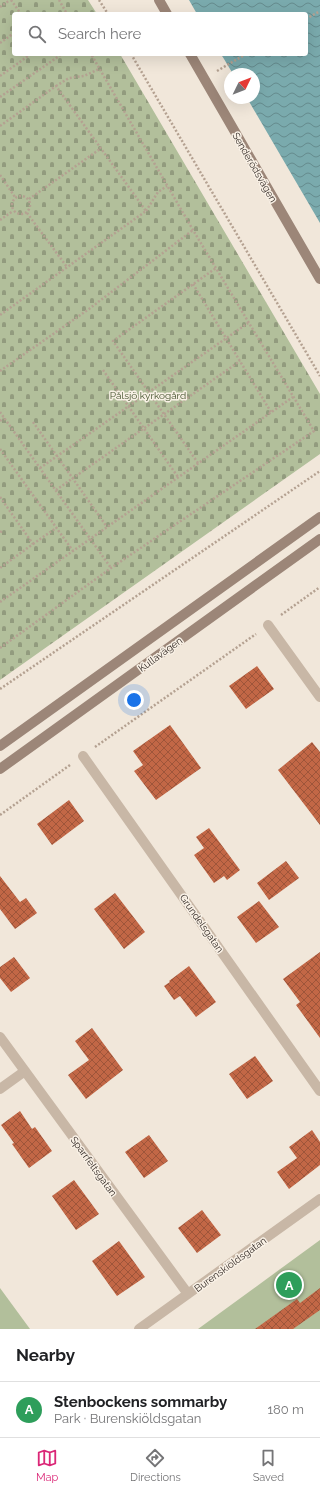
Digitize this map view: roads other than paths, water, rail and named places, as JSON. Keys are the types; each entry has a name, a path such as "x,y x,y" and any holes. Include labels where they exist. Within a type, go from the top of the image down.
{"street":[{"path":"159,0 166,12"},
{"name":"Senderödsvägen","path":"191,56 320,279"},
{"name":"Kullavägen","path":"0,746 320,517"},
{"name":"Kullavägen","path":"0,769 320,539"},
{"path":"268,625 320,697"},
{"name":"Grundelsgatan","path":"83,756 320,1091"},
{"name":"Sparrfeltsgatan","path":"0,1037 188,1294"},
{"path":"0,1089 24,1071"},
{"name":"Burenskiöldsgatan","path":"139,1329 320,1199"}],"water":[{"path":"189,0 320,0 320,223 251,104 260,104 260,68 229,68 222,56 308,56 308,12 196,12"}],"place":[{"name":"Stenbockens sommarby","path":"289,1285"}],"park label":[{"name":"Pålsjö kyrkogård","path":"148,395"}]}
